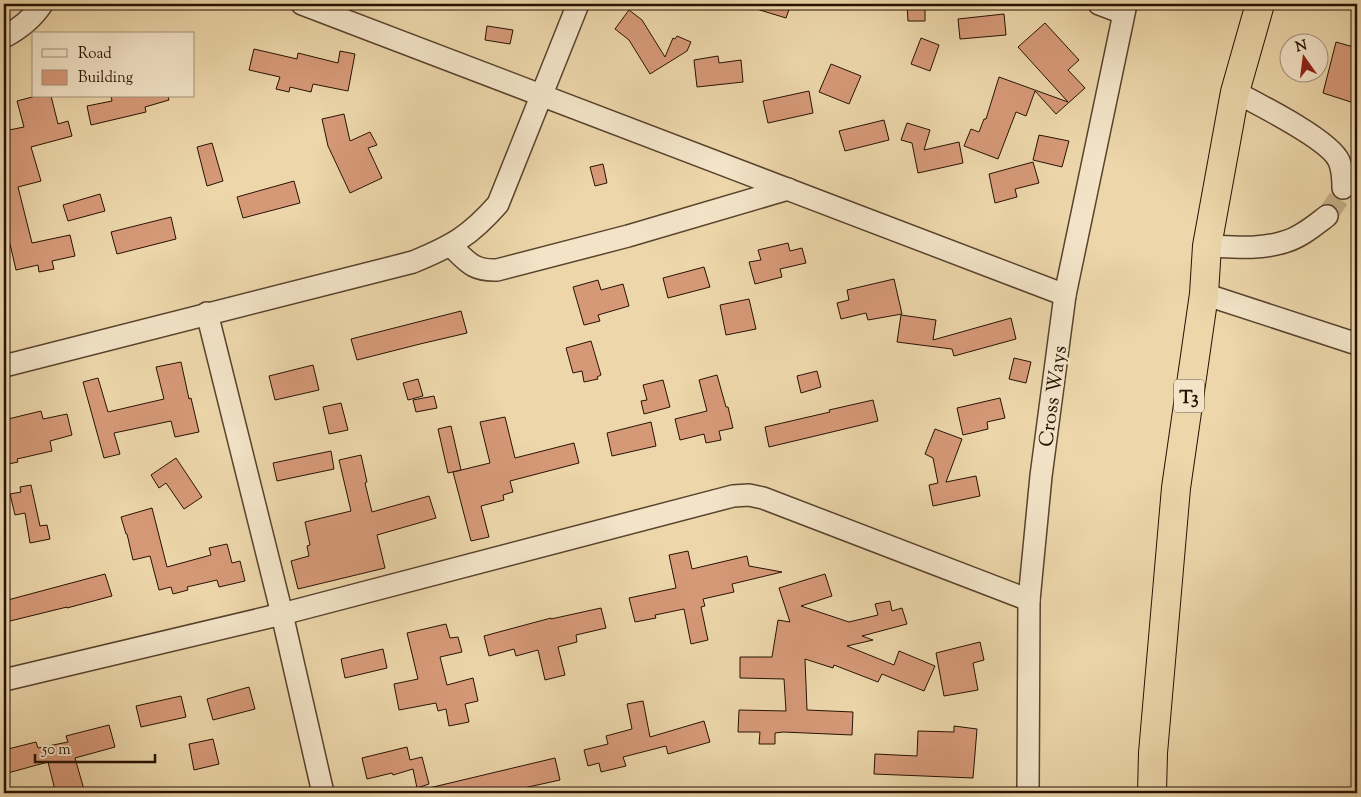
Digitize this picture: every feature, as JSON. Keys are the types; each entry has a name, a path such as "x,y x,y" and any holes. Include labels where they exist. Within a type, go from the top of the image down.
{"highway":[{"name":"T3","path":"1152,793 1153,753 1176,488 1204,294 1207,246 1236,92 1260,4"}],"street":[{"path":"4,37 23,25 42,4"},
{"path":"302,4 1065,295"},
{"path":"4,366 413,262 463,238 498,204 578,4"},
{"path":"1099,4 1125,8"},
{"name":"Cross Ways","path":"1028,793 1029,600 1041,476 1065,295 1125,8"},
{"path":"1236,92 1298,126 1325,146 1338,159 1342,173 1343,188"},
{"path":"450,245 472,265 484,270 497,270 628,236 788,189"},
{"path":"1207,246 1251,248 1286,242 1311,228 1327,216"},
{"path":"1204,294 1357,344"},
{"path":"208,314 282,614 323,793"},
{"path":"4,680 282,614 732,496 749,495 762,498 1029,600"}],"building":[{"path":"751,4 791,4 786,18 750,7"},
{"path":"907,4 925,4 925,21 908,21"},
{"path":"629,10 642,20 665,57 673,38 675,39 677,36 691,42 687,51 650,74 629,40 615,29"},
{"path":"1004,14 1006,35 960,39 958,19"},
{"path":"1045,23 1079,60 1068,70 1085,88 1056,114 1035,91 1026,116 1016,112 998,159 964,146 971,129 979,132 984,119 986,119 999,77 1068,102 1018,47"},
{"path":"487,26 513,30 510,44 485,40"},
{"path":"921,38 939,45 930,71 911,64"},
{"path":"1336,42 1357,48 1357,104 1323,93 1326,82 1328,82 1328,73"},
{"path":"254,49 297,59 298,53 338,63 340,51 355,54 348,91 313,84 311,92 290,87 289,92 276,89 280,77 249,70"},
{"path":"718,56 719,63 741,60 743,82 697,87 694,60"},
{"path":"831,64 861,76 849,104 819,92"},
{"path":"809,91 813,113 768,123 763,101"},
{"path":"32,97 52,98 58,124 68,121 72,136 31,147 41,181 18,187 32,243 70,235 75,256 52,261 54,269 39,272 38,265 16,270 10,244 4,246 4,131 24,127 17,101"},
{"path":"111,98 168,98 169,100 145,107 146,112 91,125 87,106 112,101"},
{"path":"344,114 350,141 370,132 377,145 368,148 382,178 350,193 328,146 322,119"},
{"path":"884,120 889,140 845,151 839,131"},
{"path":"907,123 930,130 924,150 959,142 963,163 918,173 912,143 901,140"},
{"path":"1039,135 1069,141 1062,167 1033,160"},
{"path":"212,143 223,181 207,186 197,147"},
{"path":"1033,162 1039,183 1015,189 1017,197 995,203 989,174"},
{"path":"603,164 607,183 595,186 590,167"},
{"path":"294,181 300,203 243,218 237,197"},
{"path":"100,194 105,211 68,221 63,205"},
{"path":"171,217 176,239 117,254 111,232"},
{"path":"788,243 790,251 802,248 806,263 780,269 782,277 755,284 749,262 761,260 758,250"},
{"path":"704,267 710,287 668,298 663,278"},
{"path":"894,279 902,314 868,320 866,313 841,319 837,303 849,300 847,290"},
{"path":"598,280 601,290 623,284 629,306 598,315 600,321 584,325 573,287"},
{"path":"749,299 756,329 726,335 720,305"},
{"path":"461,311 467,333 357,360 351,339"},
{"path":"901,315 936,320 933,340 1011,318 1016,339 954,356 952,349 897,342"},
{"path":"591,341 601,375 597,377 598,379 584,382 582,371 573,373 566,348"},
{"path":"1014,358 1031,362 1026,383 1009,379"},
{"path":"181,362 199,432 175,437 171,421 114,433 120,454 104,458 83,382 98,378 108,412 164,399 156,367"},
{"path":"313,365 319,390 275,400 269,376"},
{"path":"817,371 821,387 801,393 797,376"},
{"path":"717,375 733,428 719,431 721,440 706,443 704,434 680,440 675,419 707,411 699,380"},
{"path":"418,379 423,396 408,400 403,383"},
{"path":"663,380 670,407 644,414 641,401 647,400 643,385"},
{"path":"434,396 437,408 416,412 413,400"},
{"path":"1000,398 1005,418 987,422 988,429 963,435 957,408"},
{"path":"873,400 878,421 769,447 765,427"},
{"path":"341,403 348,430 329,434 323,407"},
{"path":"41,411 43,419 67,414 72,435 50,441 52,451 17,459 18,462 4,465 4,420"},
{"path":"505,417 515,458 574,443 579,463 510,481 513,492 503,495 504,500 481,506 489,537 471,541 453,472 490,463 480,422"},
{"path":"651,422 656,446 612,456 607,433"},
{"path":"451,426 461,470 448,473 438,429"},
{"path":"935,429 962,439 946,482 976,476 980,496 933,506 929,485 938,483 933,458 925,454"},
{"path":"331,451 334,469 277,481 273,463"},
{"path":"361,455 372,512 429,496 436,518 377,535 385,568 298,589 291,561 309,556 307,546 310,545 305,522 351,511 339,460"},
{"path":"176,458 202,497 184,509 166,483 159,488 151,475"},
{"path":"31,485 40,526 47,525 50,539 30,543 25,513 15,515 10,494 21,492 20,487"},
{"path":"152,508 167,567 211,555 209,548 227,544 232,563 240,561 245,581 219,587 217,580 187,587 188,590 173,594 171,587 159,590 150,556 133,560 121,517"},
{"path":"688,551 692,569 747,556 749,566 782,572 732,584 734,592 703,599 705,606 701,607 708,640 691,644 684,609 655,615 656,618 635,622 629,598 676,588 669,555"},
{"path":"105,574 112,596 6,622 4,601"},
{"path":"825,574 832,596 801,606 849,622 878,615 875,604 890,601 892,611 902,608 907,624 862,636 873,640 847,646 894,665 899,651 935,666 924,691 882,674 878,682 834,665 833,668 805,659 807,710 853,712 852,735 783,732 775,733 775,744 759,744 760,732 738,732 739,710 786,711 784,679 740,678 740,657 772,657 778,620 790,622 779,588"},
{"path":"601,608 606,628 576,635 577,642 558,647 565,675 545,680 538,650 516,656 514,649 489,656 484,636 551,618"},
{"path":"446,624 450,638 458,637 462,652 440,657 447,685 473,678 478,701 465,704 469,722 449,726 446,709 438,711 436,703 399,710 394,684 418,679 407,633"},
{"path":"980,642 984,660 973,663 978,690 944,696 936,653"},
{"path":"383,649 387,668 345,678 341,659"},
{"path":"249,687 255,709 213,720 207,699"},
{"path":"181,696 186,717 141,727 136,706"},
{"path":"643,701 650,737 704,721 710,742 668,754 666,746 623,757 626,766 601,772 599,763 588,766 584,750 608,744 606,736 632,729 627,704"},
{"path":"109,725 115,747 75,758 85,793 64,793 62,788 55,790 48,762 4,774 4,750 36,742 38,748 68,742 66,736"},
{"path":"954,726 977,729 973,778 874,774 875,754 917,756 918,731 954,732"},
{"path":"213,739 219,764 194,770 189,744"},
{"path":"407,747 410,760 422,757 429,784 417,788 413,769 393,775 392,773 367,779 362,758"},
{"path":"555,758 560,780 501,793 429,793 429,788"}],"tunnel":[{"path":"1327,216 1341,195 1343,188"}]}
